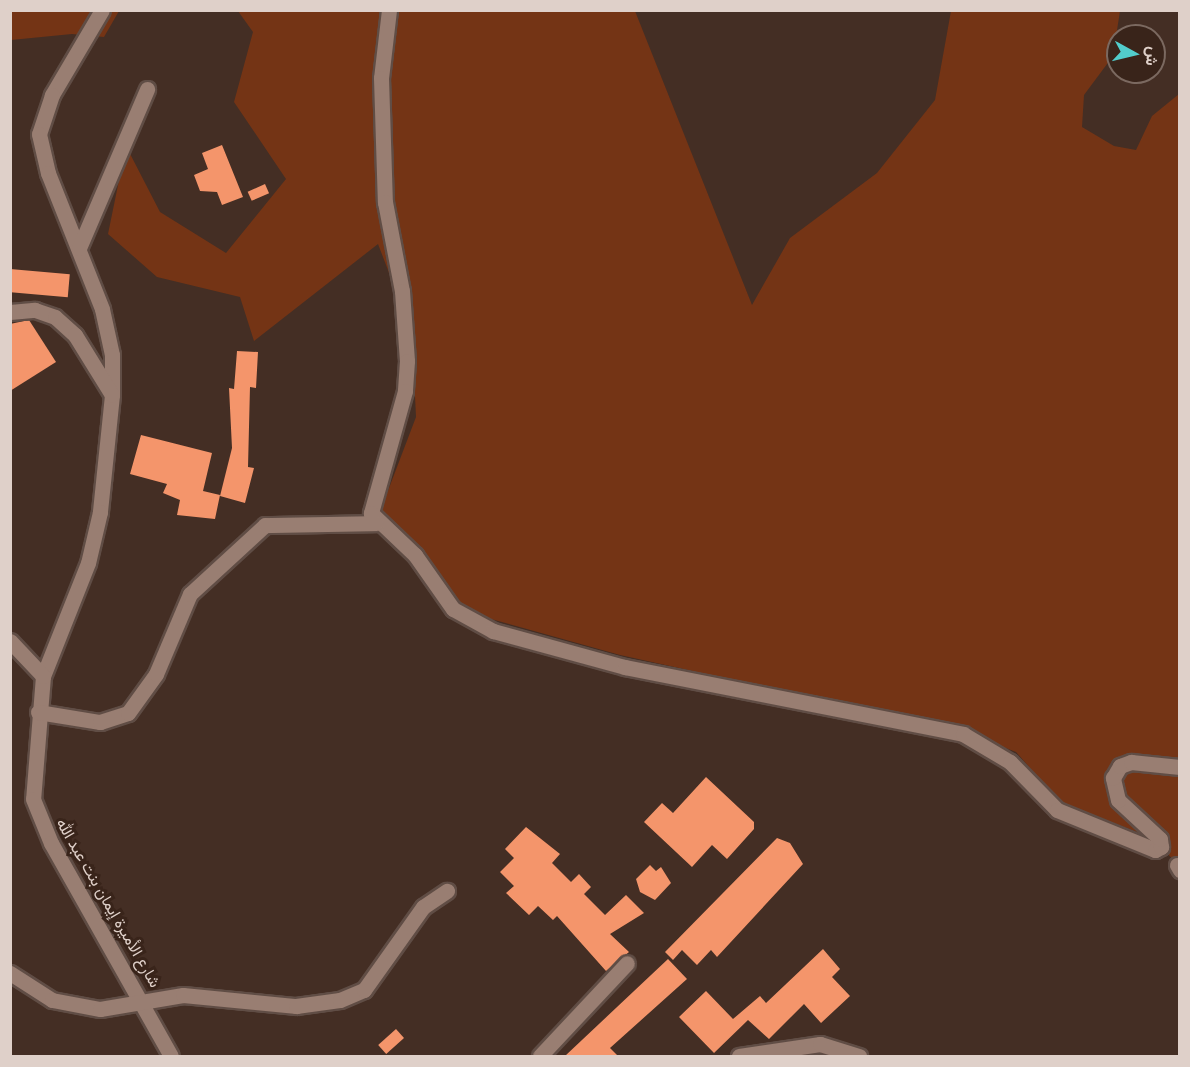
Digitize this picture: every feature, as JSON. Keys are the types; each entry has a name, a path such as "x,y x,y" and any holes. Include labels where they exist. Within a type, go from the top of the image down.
{"street":[{"name":"شارع الأميرة إيمان بنت عبد الله","path":"102,10 52,95 39,134 48,173 102,309 112,355 112,395 100,512 88,563 43,676 33,775 38,816 145,1003 171,1056"},
{"path":"376,524 371,505 405,391 407,361 402,291 385,202 381,78 389,10"},
{"path":"79,248 147,89"},
{"path":"10,312 55,316 75,335 112,395"},
{"path":"38,712 100,722 128,713 156,674 190,594 265,525 282,520 376,524 415,555 445,602 480,626 624,667 963,734 1010,762 1057,810 1155,850 1161,847 1160,839 1119,800 1113,778 1120,766 1131,762 1179,767"},
{"path":"10,641 43,676"},
{"path":"10,973 33,990 73,1005 100,1009 183,995 296,1006 340,1000 364,990 423,906 447,891"},
{"path":"540,1056 627,963"},
{"path":"740,1056 795,1044 859,1056"}],"shaded area":[{"path":"11,11 119,11 104,37 72,34 11,40"},
{"path":"238,11 635,11 752,305 790,238 877,173 935,100 951,11 1120,11 1118,24 1106,24 1106,65 1084,95 1082,127 1114,146 1136,150 1152,116 1179,94 1179,865 1150,837 1060,802 1016,752 959,730 620,655 491,619 444,594 378,517 416,417 412,333 378,244 254,341 240,297 157,277 108,234 126,146 160,212 226,253 286,179 234,102 253,32"}],"building":[{"path":"222,145 243,197 222,205 217,192 200,191 194,175 208,169 202,153"},
{"path":"265,184 269,193 252,201 248,192"},
{"path":"10,269 70,274 68,297 10,292"},
{"path":"29,320 56,362 10,391 10,324"},
{"path":"237,351 258,352 256,388 250,387 248,467 254,468 245,503 220,496 232,448 229,388 234,389"},
{"path":"141,435 212,453 203,491 220,495 215,519 177,515 180,500 163,493 167,484 130,474"},
{"path":"706,777 754,822 754,829 727,859 712,845 692,867 644,822 662,803 673,813"},
{"path":"526,827 560,854 552,863 571,882 579,874 591,887 584,894 605,915 626,895 644,913 610,934 629,952 606,971 557,916 553,920 538,906 529,915 506,893 514,886 500,872 514,858 505,849"},
{"path":"777,838 790,843 803,864 717,957 711,950 697,965 682,950 673,960 665,952"},
{"path":"650,865 656,871 661,867 671,883 655,900 640,892 636,879"},
{"path":"823,949 840,969 832,977 850,996 821,1023 804,1004 769,1039 748,1020 714,1053 679,1017 706,991 733,1019 760,996 766,1003"},
{"path":"668,959 687,979 610,1048 618,1056 565,1056"},
{"path":"396,1029 404,1038 386,1054 378,1045"}]}
